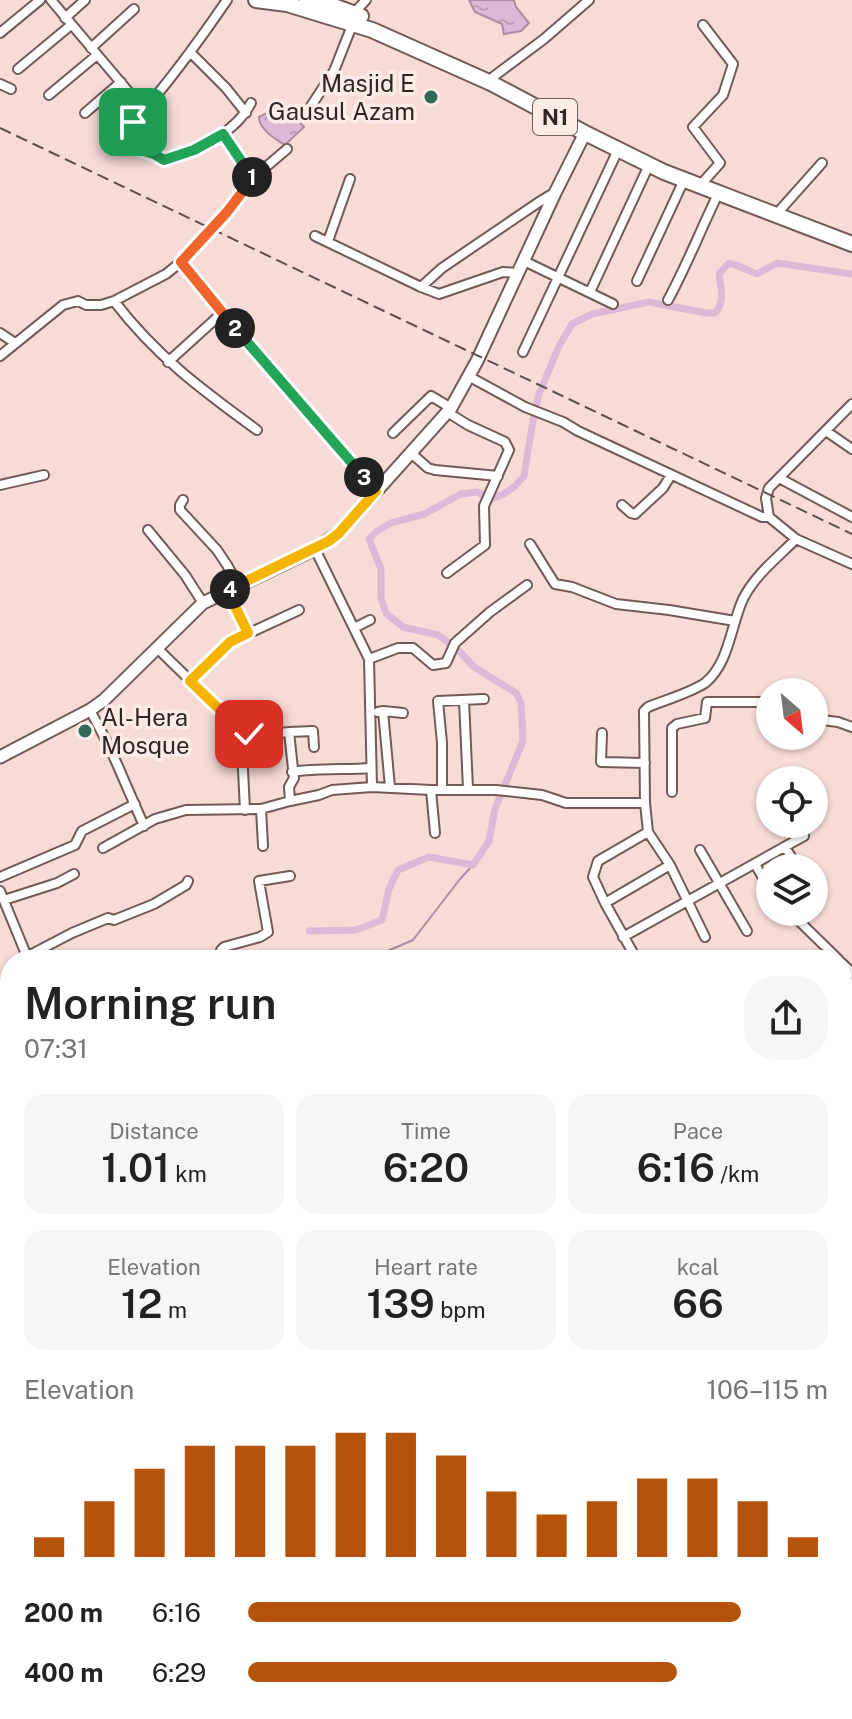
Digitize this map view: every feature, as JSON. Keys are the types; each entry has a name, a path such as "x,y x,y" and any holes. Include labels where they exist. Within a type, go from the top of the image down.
{"highway":[{"name":"N1","path":"256,0 371,19 669,167 852,244"},
{"name":"N1","path":"307,0 326,2 649,165 718,194 852,234"}],"street":[{"path":"0,33 40,0"},
{"path":"51,0 144,110"},
{"path":"18,69 68,21 85,0"},
{"path":"227,0 191,53 144,110 114,139 164,160 194,150 223,134 246,113 251,103"},
{"path":"311,106 334,71 354,18 366,0"},
{"path":"493,77 589,0"},
{"path":"49,95 134,9"},
{"path":"703,25 733,64 723,95 693,127 720,163 704,181"},
{"path":"191,53 246,113"},
{"path":"85,113 121,82"},
{"path":"0,84 11,89"},
{"path":"0,757 104,700 203,603 315,549 339,533 449,410 470,377 585,133"},
{"path":"223,134 253,178"},
{"path":"0,356 63,305 78,301 86,305 101,305 166,274 227,212 253,178 287,149"},
{"path":"523,352 618,150"},
{"path":"786,214 822,163"},
{"path":"590,292 649,165"},
{"path":"328,241 350,179"},
{"path":"637,281 684,180"},
{"path":"421,287 442,268 555,193"},
{"path":"668,300 718,194"},
{"path":"315,236 439,294 503,272 518,273"},
{"path":"524,261 613,304"},
{"path":"181,262 376,491"},
{"path":"114,301 168,362 257,430"},
{"path":"168,362 222,313"},
{"path":"0,333 15,343"},
{"path":"470,377 525,407 762,517 769,517 796,539 852,564"},
{"path":"393,433 431,396 468,425 508,445 509,450 484,506 485,545 447,573"},
{"path":"769,517 766,498 769,488 852,405"},
{"path":"826,431 852,449"},
{"path":"411,453 428,468 435,470 498,476"},
{"path":"0,485 44,475"},
{"path":"622,505 635,514 663,488 671,475"},
{"path":"779,478 852,517"},
{"path":"183,500 180,510 227,565 248,633"},
{"path":"148,530 185,575 203,603"},
{"path":"705,937 670,865 648,832 644,711 703,684 713,675 722,660 744,598 756,578 796,539"},
{"path":"530,544 555,584 572,587 616,604 735,621"},
{"path":"315,549 369,659 372,787"},
{"path":"369,659 398,648 413,648 433,665 446,663 453,646 490,612 527,585"},
{"path":"190,681 230,642 299,610"},
{"path":"354,628 370,620"},
{"path":"157,648 241,730 257,735 313,731 314,747"},
{"path":"442,789 438,701 484,699"},
{"path":"464,700 468,789"},
{"path":"672,792 672,728 705,718 707,702 756,702"},
{"path":"90,710 144,826"},
{"path":"370,715 383,711 403,713"},
{"path":"383,711 390,787"},
{"path":"828,721 852,727"},
{"path":"241,730 245,810"},
{"path":"289,732 294,778 289,787 290,801"},
{"path":"602,733 601,762 645,763"},
{"path":"292,772 371,768"},
{"path":"103,848 155,819 186,810 261,809 332,790 390,787 496,790 542,795 566,803 645,803"},
{"path":"431,790 435,833"},
{"path":"0,877 75,845 82,831 135,804"},
{"path":"261,809 263,846"},
{"path":"631,950 593,877 598,861 648,832"},
{"path":"623,937 801,838"},
{"path":"785,847 789,854"},
{"path":"700,850 747,931"},
{"path":"605,903 670,865"},
{"path":"24,950 2,896 57,883 74,874"},
{"path":"221,950 268,932 259,881 290,876"},
{"path":"41,950 108,918 114,920 154,904 188,881"},
{"path":"804,926 828,950"}],"water":[{"path":"469,0 514,0 529,23 521,31 504,34 502,24 475,12"},
{"path":"276,108 294,116 304,127 285,145 268,133 259,117"}],"waterway":[{"path":"309,931 356,930 382,920 389,889 398,870 429,857 473,865 489,841 495,809 523,741 521,703 516,693 474,667 438,635 403,627 386,613 381,598 381,569 369,539 391,523 424,514 461,494 477,492 491,499 515,486 524,476 539,394 572,324 592,314 649,302 715,313 721,300 719,274 729,263 757,274 777,263 852,274"},
{"path":"390,950 413,940 473,865"}],"railway":[{"path":"0,128 852,534"}],"place":[{"name":"Masjid E Gausul Azam","path":"431,97"},
{"name":"Al-Hera Mosque","path":"85,731"}],"route":[{"path":"133,122 115,135 116,142 164,160 194,150 223,134 253,178 181,262 376,491 329,541 227,590 248,633 230,642 190,681 249,734"}]}
